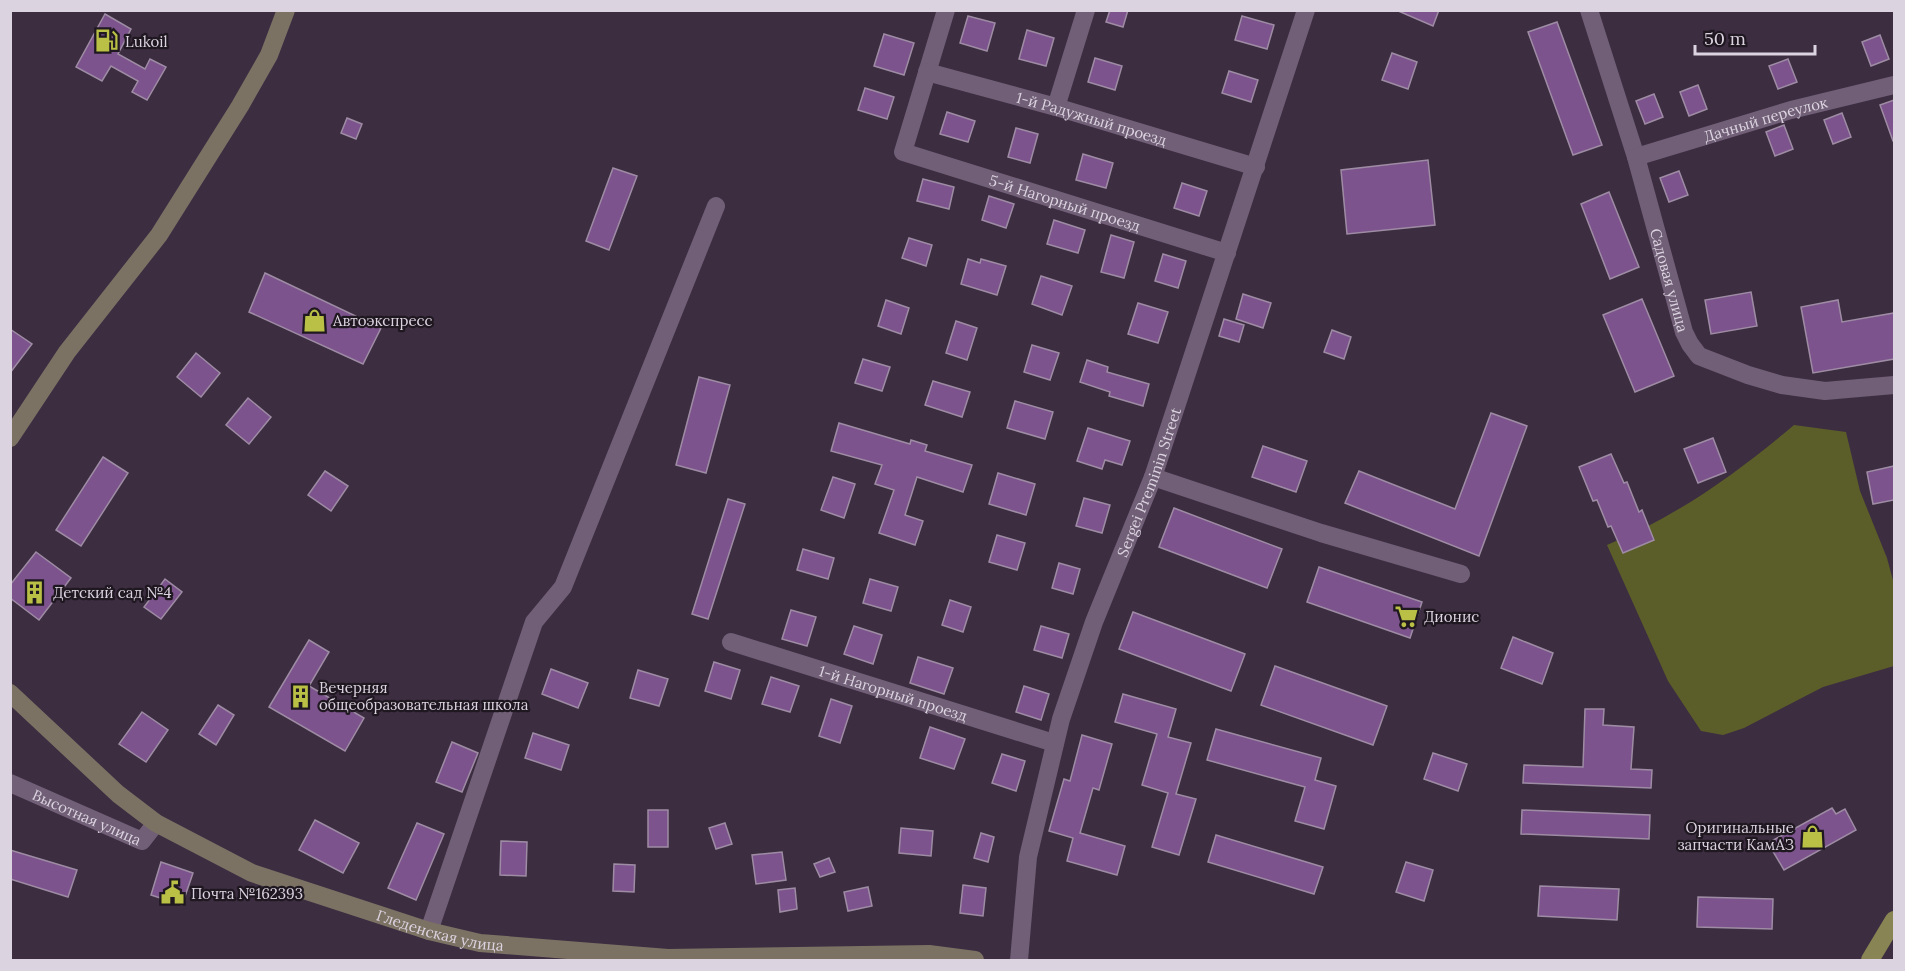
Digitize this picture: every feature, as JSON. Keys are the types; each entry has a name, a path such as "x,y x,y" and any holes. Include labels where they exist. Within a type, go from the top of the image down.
{"main road":[{"path":"10,438 67,352 159,235 240,106 269,55 286,10"},
{"name":"Гледенская улица","path":"10,693 118,794 156,823 252,873 429,931 480,943 668,958 929,954 975,960"},
{"path":"1870,960 1894,920"}],"street":[{"path":"927,72 946,10"},
{"path":"1056,107 1086,10"},
{"name":"Sergei Preminin Street","path":"1019,960 1028,857 1054,743 1094,622 1153,477 1306,10"},
{"name":"Садовая улица","path":"1588,10 1636,157 1684,332 1699,356 1782,385 1825,391 1894,385"},
{"name":"1-й Радужный проезд","path":"927,72 1056,107 1256,167"},
{"name":"5-й Нагорный проезд","path":"927,72 903,152 1227,253"},
{"name":"Дачный переулок","path":"1636,157 1791,110 1894,85"},
{"path":"429,931 534,622 563,586 716,206"},
{"path":"1153,477 1321,533 1461,574"},
{"name":"1-й Нагорный проезд","path":"731,642 1054,743"},
{"name":"Высотная улица","path":"10,783 142,842 156,823"}],"green space":[{"path":"1794,425 1846,432 1860,491 1887,558 1894,584 1894,666 1823,687 1744,728 1723,735 1701,731 1668,681 1607,545 1633,534 1705,492 1728,477"}],"building":[{"path":"1110,10 1128,10 1123,27 1106,22"},
{"path":"1396,10 1439,10 1433,26"},
{"name":"Lukoil","path":"105,14 131,29 118,54 145,69 150,59 166,67 147,100 132,92 138,81 111,66 102,81 76,67"},
{"path":"968,16 995,23 987,51 960,43"},
{"path":"1242,16 1274,25 1267,49 1235,40"},
{"path":"1557,22 1602,145 1573,155 1528,32"},
{"path":"1027,30 1054,38 1046,66 1019,59"},
{"path":"884,34 914,43 904,75 874,66"},
{"path":"1880,35 1889,59 1871,66 1862,42"},
{"path":"1392,53 1417,62 1408,89 1382,80"},
{"path":"1095,58 1122,66 1115,90 1088,82"},
{"path":"1788,59 1797,82 1778,89 1769,66"},
{"path":"1229,71 1258,80 1251,102 1222,93"},
{"path":"1698,85 1707,109 1689,116 1680,92"},
{"path":"865,88 894,97 887,119 858,110"},
{"path":"1654,94 1663,117 1645,124 1636,101"},
{"path":"1894,100 1894,141 1893,141 1880,105"},
{"path":"947,112 975,121 968,142 940,134"},
{"path":"1842,113 1851,137 1833,144 1824,120"},
{"path":"347,118 362,124 356,139 341,133"},
{"path":"1784,125 1793,149 1775,156 1766,132"},
{"path":"1016,128 1038,134 1030,163 1008,157"},
{"path":"1083,154 1113,163 1106,188 1076,180"},
{"path":"1428,160 1435,225 1347,234 1341,170"},
{"path":"613,168 637,176 609,250 586,241"},
{"path":"1679,171 1688,195 1669,202 1660,178"},
{"path":"923,179 954,187 949,209 917,201"},
{"path":"1182,183 1207,191 1199,216 1174,208"},
{"path":"1609,192 1639,267 1610,279 1581,204"},
{"path":"989,196 1014,204 1006,228 982,220"},
{"path":"1054,220 1085,230 1078,253 1047,244"},
{"path":"1111,235 1134,242 1124,278 1101,272"},
{"path":"909,238 932,245 926,266 902,258"},
{"path":"1163,254 1186,261 1178,288 1155,281"},
{"path":"968,259 980,263 981,259 1006,266 997,295 961,284"},
{"name":"Автоэкспресс","path":"265,273 381,328 363,364 249,312"},
{"path":"1041,276 1072,286 1062,315 1032,304"},
{"path":"1751,292 1757,326 1711,334 1705,300"},
{"path":"1243,294 1271,303 1263,328 1236,319"},
{"path":"1642,299 1674,376 1635,392 1603,315"},
{"path":"886,300 909,308 901,334 878,326"},
{"path":"1838,300 1842,322 1894,313 1894,359 1813,373 1801,307"},
{"path":"1138,303 1168,312 1158,343 1128,334"},
{"path":"1224,319 1244,325 1239,342 1219,336"},
{"path":"956,321 977,328 967,360 946,353"},
{"path":"10,329 32,344 10,373"},
{"path":"1332,330 1351,337 1344,359 1324,352"},
{"path":"1032,345 1059,353 1050,380 1024,372"},
{"path":"196,353 220,373 201,397 177,377"},
{"path":"863,359 890,367 882,391 855,383"},
{"path":"1087,360 1108,367 1107,372 1149,384 1143,406 1109,396 1110,392 1080,382"},
{"path":"699,377 730,385 706,473 676,465"},
{"path":"933,381 970,392 962,417 925,405"},
{"path":"248,398 271,417 249,444 226,425"},
{"path":"1015,401 1053,412 1045,439 1007,428"},
{"path":"1491,413 1527,426 1479,556 1345,503 1359,471 1455,509"},
{"path":"839,423 910,444 911,440 927,445 925,451 972,465 963,492 917,477 905,515 923,521 915,545 879,533 894,490 875,484 882,465 831,451"},
{"path":"1088,428 1130,441 1122,465 1105,460 1102,469 1077,461"},
{"path":"1713,438 1726,472 1698,483 1684,449"},
{"path":"1263,446 1307,461 1296,492 1252,477"},
{"path":"1611,454 1624,483 1627,482 1639,512 1642,510 1654,540 1623,553 1611,526 1608,527 1597,500 1593,501 1579,467"},
{"path":"103,457 128,473 81,546 56,530"},
{"path":"1894,466 1894,500 1873,504 1867,472"},
{"path":"325,471 348,486 331,511 308,495"},
{"path":"998,473 1035,484 1026,515 989,504"},
{"path":"833,477 855,484 844,518 821,510"},
{"path":"1084,498 1110,505 1102,533 1076,526"},
{"path":"728,499 745,504 708,619 692,614"},
{"path":"1174,508 1282,549 1267,588 1159,547"},
{"path":"997,535 1025,543 1017,570 989,562"},
{"path":"803,549 834,558 828,579 797,570"},
{"name":"Детский сад №4","path":"36,552 71,578 39,620 10,598 10,585"},
{"path":"1059,563 1080,569 1073,594 1052,588"},
{"path":"1319,567 1422,602 1410,638 1307,602"},
{"path":"165,579 182,592 161,619 144,607"},
{"path":"870,579 898,587 891,611 863,603"},
{"path":"950,600 971,607 963,632 942,625"},
{"path":"791,610 816,617 807,646 782,639"},
{"path":"1133,612 1245,654 1231,691 1119,649"},
{"path":"854,626 882,635 873,664 844,654"},
{"path":"1041,626 1069,634 1062,658 1034,650"},
{"path":"1513,637 1553,653 1542,684 1501,668"},
{"name":"Вечерняя общеобразовательная школа","path":"309,640 329,652 309,686 364,718 345,751 269,707"},
{"path":"918,657 953,668 944,694 910,683"},
{"path":"714,662 740,670 731,699 705,691"},
{"path":"1275,666 1387,706 1373,745 1261,705"},
{"path":"551,669 588,683 578,708 542,694"},
{"path":"638,670 668,679 659,706 630,698"},
{"path":"771,677 799,686 790,712 762,704"},
{"path":"1024,686 1049,694 1041,720 1016,712"},
{"path":"1123,694 1176,709 1168,737 1191,743 1176,794 1196,799 1179,855 1152,847 1168,793 1142,785 1157,734 1115,722"},
{"path":"831,699 852,706 840,743 819,736"},
{"path":"218,705 234,715 216,745 199,734"},
{"path":"1585,709 1604,709 1603,725 1634,727 1631,769 1652,770 1651,788 1523,783 1524,765 1583,767"},
{"path":"142,712 168,730 146,762 119,744"},
{"path":"930,727 965,739 954,769 920,758"},
{"path":"1216,729 1321,758 1315,780 1336,786 1324,829 1295,821 1305,787 1207,760"},
{"path":"533,733 569,745 561,770 525,758"},
{"path":"1082,735 1112,744 1099,790 1093,788 1080,833 1125,846 1117,875 1067,861 1073,838 1049,831 1064,779 1070,781"},
{"path":"452,742 478,753 462,792 436,782"},
{"path":"1433,753 1467,764 1458,791 1424,779"},
{"path":"1002,754 1025,761 1016,791 992,783"},
{"name":"Оригинальные запчасти КамАЗ","path":"1832,808 1836,814 1845,809 1856,830 1784,870 1768,843"},
{"path":"648,810 668,810 668,847 648,847"},
{"path":"1522,810 1650,815 1649,839 1521,834"},
{"path":"315,820 359,843 343,873 299,850"},
{"path":"417,823 444,834 416,900 388,888"},
{"path":"725,823 732,844 716,849 709,828"},
{"path":"901,828 933,831 931,856 899,853"},
{"path":"981,833 994,837 988,862 974,858"},
{"path":"1216,835 1323,867 1314,894 1208,862"},
{"path":"501,841 527,842 526,876 500,875"},
{"path":"10,850 77,870 68,897 10,879"},
{"path":"782,852 786,880 756,884 752,855"},
{"path":"829,858 835,872 820,877 814,864"},
{"path":"161,862 193,873 182,905 151,895"},
{"path":"1406,862 1433,870 1424,901 1396,892"},
{"path":"614,864 635,865 634,892 613,891"},
{"path":"963,885 986,888 983,916 960,913"},
{"path":"1540,886 1619,889 1617,920 1538,916"},
{"path":"868,887 872,906 848,911 844,892"},
{"path":"795,888 797,909 780,912 778,890"},
{"path":"1698,897 1773,899 1772,929 1697,927"}],"place":[{"name":"Lukoil","path":"107,41"},
{"name":"Автоэкспресс","path":"315,320"},
{"name":"Детский сад №4","path":"35,592"},
{"name":"Дионис","path":"1406,616"},
{"name":"Вечерняя общеобразовательная школа","path":"301,696"},
{"name":"Оригинальные запчасти КамАЗ","path":"1812,836"},
{"name":"Почта №162393","path":"173,893"}]}
